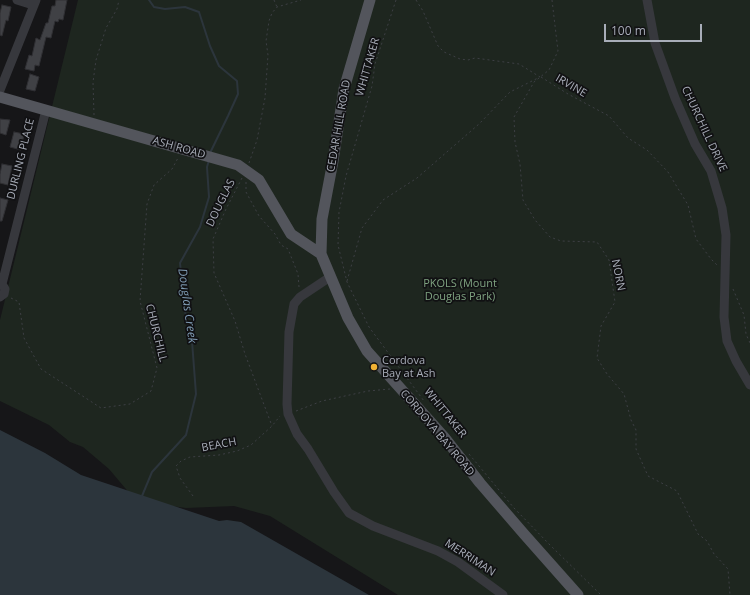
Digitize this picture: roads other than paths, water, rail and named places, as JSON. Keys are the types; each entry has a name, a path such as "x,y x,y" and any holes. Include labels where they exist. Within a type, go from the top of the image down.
{"main road":[{"name":"CEDAR HILL ROAD","path":"322,254 322,219 344,89 370,0"},
{"name":"ASH ROAD","path":"0,97 238,165 259,180 291,234 322,254"},
{"name":"CORDOVA BAY ROAD","path":"322,254 330,277 348,318 367,351 444,437 480,483 578,595"}],"street":[{"path":"0,90 35,2 17,0"},
{"name":"CHURCHILL DRIVE","path":"647,0 655,43 675,98 695,144 711,171 722,208 726,235 724,316 727,341 736,361 750,385"},
{"name":"DURLING PLACE","path":"2,296 5,289 1,283 46,110"},
{"name":"MERRIMAN","path":"330,277 300,297 294,304 289,332 287,404 288,414 297,434 308,448 334,492 349,513 373,526 438,551 458,562 503,595"}],"waterway":[{"name":"Douglas Creek","path":"149,0 154,7 165,9 185,7 199,12 210,46 219,66 237,81 238,94 210,153"},
{"name":"Douglas Creek","path":"142,496 152,472 186,435 196,394 192,341 185,311 180,263 200,227 209,197 207,167 209,160"}],"place":[{"name":"Cordova Bay at Ash","path":"374,367"}],"park label":[{"name":"PKOLS (Mount Douglas Park)","path":"460,290"}]}
